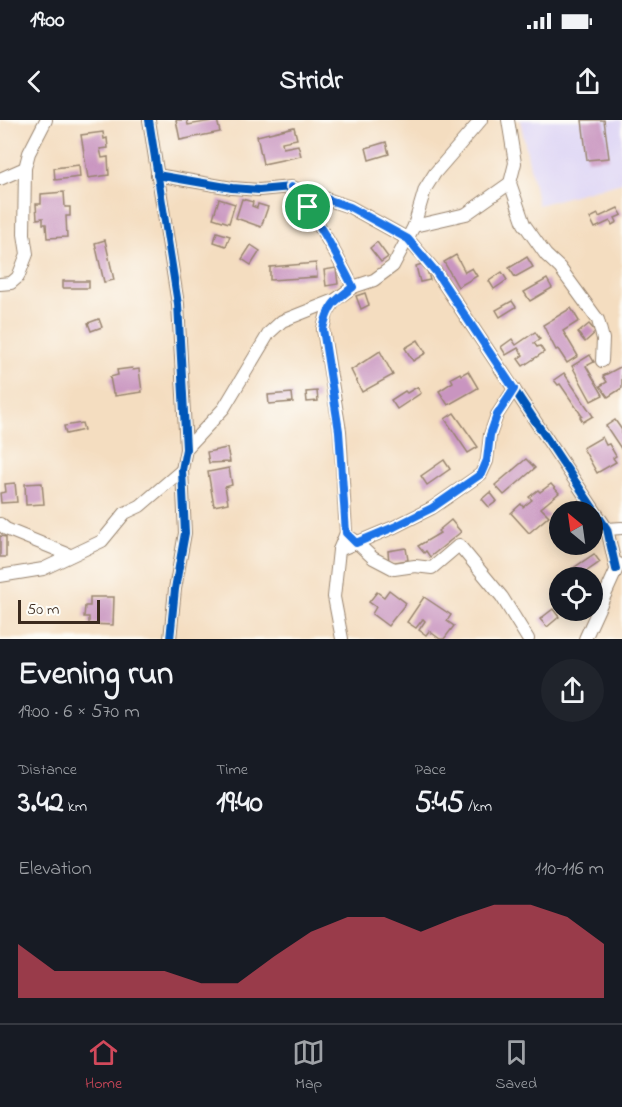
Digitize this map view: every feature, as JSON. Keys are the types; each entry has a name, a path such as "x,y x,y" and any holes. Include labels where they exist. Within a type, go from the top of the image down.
{"street":[{"path":"0,284 11,283 18,277 27,254 24,234 25,168 46,120"},
{"path":"149,120 178,304 186,449 182,470 185,533 175,589 170,639"},
{"path":"186,449 224,408 268,333 282,321 335,300 353,287 374,280 393,266 414,226 425,189 435,173 481,120"},
{"path":"508,120 515,164 510,183 524,224 546,255 560,267 598,320 603,339 602,361"},
{"path":"0,179 25,168"},
{"path":"157,175 232,188 260,190 291,187 350,207 408,239 436,272 607,529 619,565 585,639"},
{"path":"414,226 466,214 510,183"},
{"path":"291,187 308,207 353,287"},
{"path":"335,300 327,313 323,329 339,431 346,533 339,550 334,597 342,639"},
{"path":"339,550 432,508 481,474 487,460 490,435 497,415 514,389"},
{"path":"0,576 43,569 102,541 125,513 140,506 182,470"},
{"path":"0,524 6,529 70,555"},
{"path":"607,529 622,528"},
{"path":"346,533 373,558 394,569 415,566 432,568 459,545 502,597 528,639"}],"shaded area":[{"path":"520,120 622,120 622,182 538,205"}],"building":[{"path":"176,120 187,120 188,125 217,120 220,132 180,140"},
{"path":"582,120 604,120 609,158 587,160"},
{"path":"294,127 297,139 282,142 283,148 298,145 301,156 263,164 257,136"},
{"path":"103,132 104,139 107,138 108,148 100,149 102,158 108,157 109,175 88,178 81,135"},
{"path":"386,142 389,154 369,160 366,148"},
{"path":"79,165 80,177 55,180 54,168"},
{"path":"64,192 65,207 70,207 70,216 66,216 67,237 47,238 43,218 37,219 36,204 41,204 41,194"},
{"path":"219,199 235,204 229,223 213,218"},
{"path":"242,199 253,202 252,206 257,208 258,204 268,207 261,227 236,218"},
{"path":"618,208 622,215 615,218 617,222 612,225 610,221 595,228 590,218 598,214 599,217"},
{"path":"217,232 230,236 226,246 214,242"},
{"path":"105,240 114,280 104,282 95,243"},
{"path":"377,242 388,257 381,262 370,248"},
{"path":"251,245 260,251 251,265 242,259"},
{"path":"456,255 465,272 472,268 477,276 458,287 444,262"},
{"path":"527,257 533,267 515,277 509,268"},
{"path":"316,263 317,277 270,280 270,267"},
{"path":"425,263 430,280 420,282 416,266"},
{"path":"336,268 338,284 326,286 324,270"},
{"path":"502,272 507,280 494,289 489,281"},
{"path":"547,279 552,288 530,301 524,292"},
{"path":"63,281 89,281 89,288 63,288"},
{"path":"365,293 369,305 361,309 356,296"},
{"path":"512,301 516,307 500,317 496,310"},
{"path":"571,308 579,321 563,331 578,356 567,363 558,349 556,350 543,325"},
{"path":"99,319 102,327 91,331 88,323"},
{"path":"589,324 596,332 585,342 578,333"},
{"path":"535,332 540,339 534,343 544,352 523,366 518,359 523,355 518,348 506,355 501,347 512,339 516,345"},
{"path":"418,340 426,353 413,361 405,348"},
{"path":"380,351 393,375 362,392 351,370"},
{"path":"590,355 594,362 586,366 603,395 591,401 572,366"},
{"path":"622,366 622,388 608,397 600,386 607,382 603,376"},
{"path":"132,368 133,370 139,369 142,392 115,396 110,377 118,375 117,370"},
{"path":"468,371 478,388 448,405 439,391 453,382 451,378"},
{"path":"564,373 593,416 583,422 580,417 582,416 560,384 558,385 554,380"},
{"path":"417,387 421,393 397,409 391,400"},
{"path":"317,391 318,401 307,402 306,392"},
{"path":"292,393 293,402 269,404 268,395"},
{"path":"454,413 478,447 468,453 445,419"},
{"path":"615,420 622,430 622,450 606,426"},
{"path":"82,423 84,430 66,434 64,426"},
{"path":"602,437 616,456 613,458 616,462 597,473 583,448"},
{"path":"227,448 230,462 209,463 207,452"},
{"path":"526,459 535,468 504,495 495,485"},
{"path":"444,460 450,469 427,485 421,476"},
{"path":"229,468 232,485 225,487 228,503 214,506 208,472"},
{"path":"15,483 17,502 1,503 0,493 6,492 5,484"},
{"path":"42,483 44,504 26,505 25,484"},
{"path":"551,484 559,493 541,508 549,516 529,533 511,513 521,504 523,507 532,500 529,497 538,490 540,492"},
{"path":"490,492 497,501 489,507 482,499"},
{"path":"451,520 461,532 430,557 426,551 424,553 418,546 440,533 438,531"},
{"path":"0,536 6,537 6,557 0,557"},
{"path":"406,548 408,560 389,563 388,551"},
{"path":"593,555 600,562 593,567 575,567"},
{"path":"389,590 406,603 388,626 372,614 376,607 369,602 377,592 384,597"},
{"path":"90,597 114,597 113,625 89,624 89,617 84,617 85,606 90,606"},
{"path":"424,597 451,615 447,621 454,626 444,639 440,639 429,631 426,635 419,630 425,621 423,619 416,628 407,622"},
{"path":"549,612 549,621 554,621 547,627 540,619"}],"cycle path":[{"path":"149,120 178,304 186,449 182,470 185,533 175,589 170,639"},
{"path":"157,175 232,188 259,190 291,187 350,207 408,239 436,272 607,529 616,569"}],"route":[{"path":"291,187 350,207 408,239 436,272 514,389 497,415 490,435 487,460 481,474 432,508 356,543 346,533 339,431 323,329 327,313 335,300 353,287 308,207 291,187"}]}
